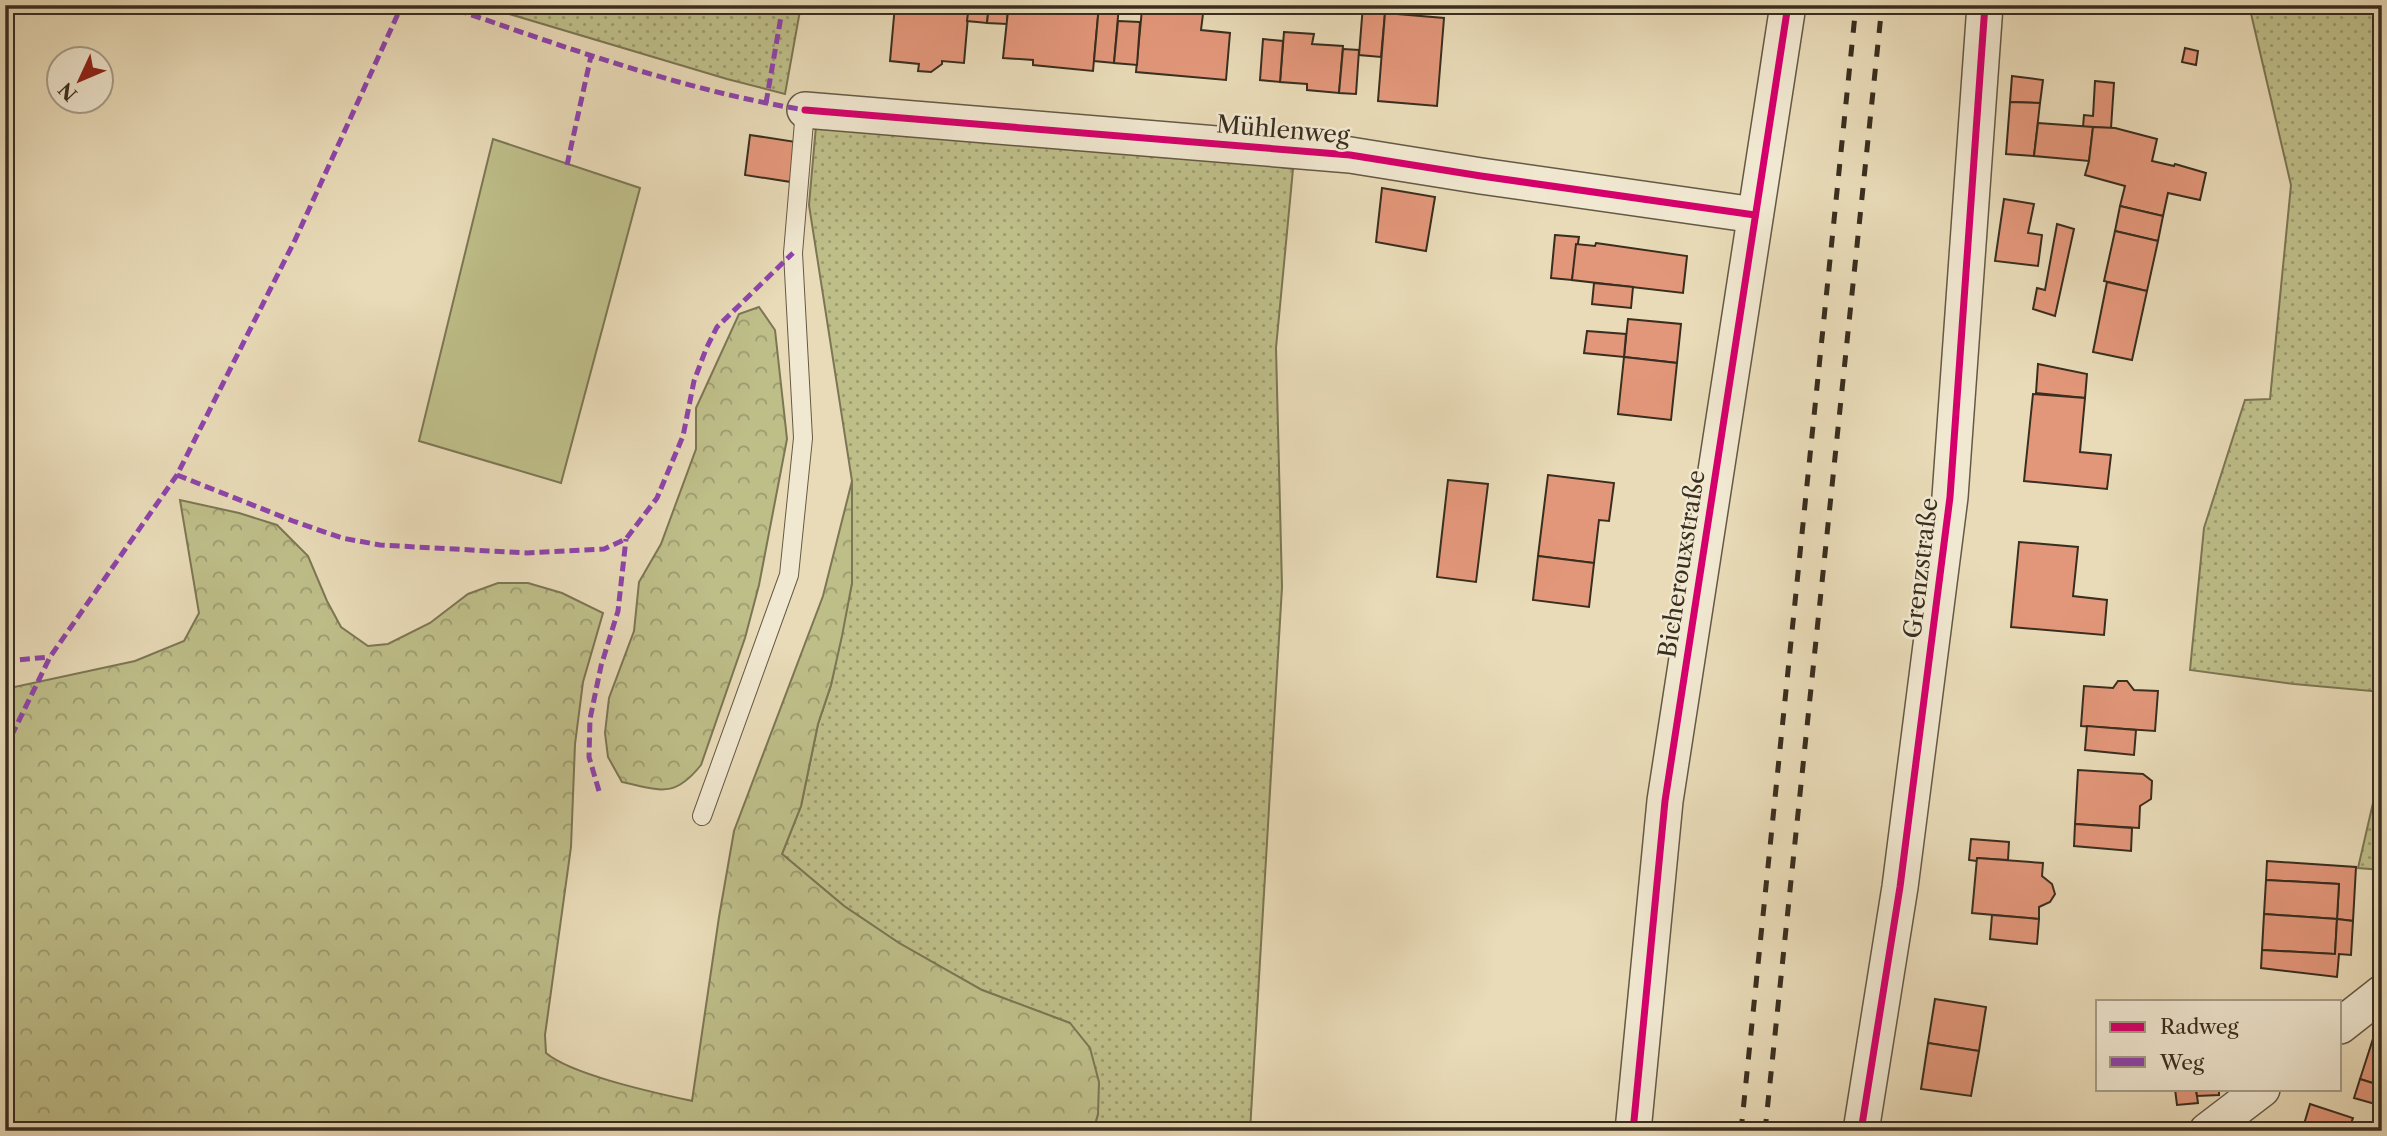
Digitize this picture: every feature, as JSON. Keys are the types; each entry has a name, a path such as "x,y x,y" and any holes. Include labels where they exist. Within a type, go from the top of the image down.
{"street":[{"name":"Bicherouxstraße","path":"1633,1131 1665,801 1788,5"},
{"name":"Grenzstraße","path":"1861,1131 1900,887 1950,498 1985,5"},
{"name":"Mühlenweg","path":"806,110 1350,155 1755,215"},
{"path":"2342,1024 2382,993"},
{"path":"2207,1131 2261,1090"}],"lane":[{"path":"702,816 789,575 803,438 793,253 806,110"}],"green space":[{"path":"479,5 801,5 785,94"},
{"path":"2249,5 2382,5 2382,692 2190,670 2204,528 2245,400 2270,399 2291,185"},
{"path":"816,126 1175,150 1293,169 1276,348 1282,587 1250,1131 1093,1131 1098,1114 1070,1023 982,990 899,943 844,906 782,854 801,806 818,724 831,685 852,583 852,481 809,205"},
{"path":"493,139 640,188 561,483 419,441"},
{"path":"759,307 775,330 787,439 759,585 745,638 701,765 683,783 666,789 622,782 608,757 605,733 609,698 634,631 639,582 661,544 696,449 696,408 739,314"},
{"path":"852,481 852,583 831,685 818,724 801,806 782,854 844,906 899,943 982,990 1070,1023 1090,1048 1099,1082 1098,1114 1093,1131 5,1131 5,689 135,661 184,641 199,613 180,500 239,513 277,525 308,556 341,627 368,646 388,644 430,623 468,594 498,583 528,583 562,593 603,613 583,682 575,744 571,847 545,1035 546,1053 594,1076 692,1101 734,831 823,596"},
{"path":"2382,764 2382,870 2358,868"}],"building":[{"path":"895,5 969,5 964,63 942,61 942,64 931,72 918,71 919,64 890,61"},
{"path":"969,5 989,5 987,23 967,21"},
{"path":"989,5 1008,5 1007,24 987,23"},
{"path":"1008,5 1039,5 1039,14 1008,11"},
{"path":"1039,5 1099,5 1093,71 1033,65 1033,60 1003,58 1008,11 1039,14"},
{"path":"1099,5 1119,5 1114,63 1094,61"},
{"path":"1363,5 1389,5 1388,13 1385,13 1381,57 1359,55"},
{"path":"2126,5 2150,5 2148,14 2126,11"},
{"path":"1142,9 1203,14 1201,30 1230,33 1226,80 1136,72"},
{"path":"1385,13 1444,18 1437,106 1378,101"},
{"path":"1118,21 1140,22 1137,65 1114,63"},
{"path":"1284,32 1314,34 1312,44 1343,46 1339,93 1307,90 1307,84 1280,82"},
{"path":"1263,39 1283,41 1280,82 1260,80"},
{"path":"2185,48 2198,51 2196,65 2182,62"},
{"path":"1343,49 1359,50 1356,94 1339,93"},
{"path":"2012,76 2043,80 2040,103 2010,102"},
{"path":"2095,81 2114,83 2111,128 2083,127 2084,115 2093,116"},
{"path":"2010,102 2040,103 2034,156 2006,154"},
{"path":"2038,123 2093,127 2089,161 2034,156"},
{"path":"2093,127 2115,128 2157,139 2152,161 2206,173 2200,200 2168,193 2163,216 2120,206 2125,186 2085,175"},
{"path":"750,135 796,142 791,182 745,175"},
{"path":"1382,188 1435,197 1426,251 1376,242"},
{"path":"2004,199 2034,204 2028,233 2042,235 2038,266 1995,261"},
{"path":"2120,206 2163,216 2158,241 2115,231"},
{"path":"2057,224 2074,229 2055,316 2033,309 2037,288 2045,290"},
{"path":"2115,231 2158,241 2147,291 2104,281"},
{"path":"1555,235 1579,237 1572,280 1551,278"},
{"path":"1596,243 1687,256 1683,293 1572,280 1576,244 1595,246"},
{"path":"2107,282 2147,291 2132,360 2093,352"},
{"path":"1594,283 1633,287 1631,308 1592,304"},
{"path":"1628,319 1681,324 1677,363 1624,357"},
{"path":"1587,331 1626,334 1624,357 1584,353"},
{"path":"1624,357 1677,363 1671,420 1618,414"},
{"path":"2038,364 2087,374 2085,398 2036,393"},
{"path":"2033,394 2085,398 2080,452 2111,455 2107,489 2024,481"},
{"path":"1548,475 1614,483 1609,521 1599,520 1594,563 1538,556"},
{"path":"1448,480 1488,484 1476,582 1437,577"},
{"path":"2019,542 2078,547 2073,596 2107,600 2104,635 2011,627"},
{"path":"1538,556 1594,563 1589,607 1533,600"},
{"path":"2118,681 2127,681 2134,690 2158,691 2155,731 2081,726 2084,686 2113,688"},
{"path":"2087,726 2136,730 2134,755 2085,750"},
{"path":"2078,770 2143,774 2152,781 2151,799 2140,806 2139,828 2075,824"},
{"path":"2075,824 2132,828 2131,851 2074,846"},
{"path":"1971,839 2009,842 2008,860 1969,860"},
{"path":"1977,858 2043,863 2042,876 2052,884 2055,894 2050,902 2039,907 2039,919 1972,913"},
{"path":"2267,861 2356,867 2353,921 2337,919 2339,884 2266,880"},
{"path":"2266,880 2339,884 2337,919 2264,914"},
{"path":"2264,914 2337,919 2335,954 2262,950"},
{"path":"1992,915 2039,919 2037,944 1990,939"},
{"path":"2337,919 2353,921 2351,955 2339,954 2337,977 2261,968 2262,950 2335,954"},
{"path":"1935,999 1986,1007 1979,1051 1928,1043"},
{"path":"2382,1014 2382,1086 2360,1079"},
{"path":"1928,1043 1979,1051 1971,1096 1921,1089"},
{"path":"2360,1079 2382,1086 2382,1106 2354,1098"},
{"path":"2175,1090 2196,1090 2198,1103 2177,1105"},
{"path":"2196,1090 2219,1090 2219,1095 2197,1096"},
{"path":"2310,1104 2353,1118 2348,1131 2302,1131"}],"railway":[{"path":"1741,1131 1856,5"},
{"path":"1765,1131 1882,5"}],"marked path":[{"path":"5,749 50,657 177,475 295,240 402,5"},
{"path":"443,5 667,79 805,110"},
{"path":"766,103 783,5"},
{"path":"567,165 591,56"},
{"path":"177,475 342,538 380,545 527,553 604,549 626,539 657,498 683,436 694,381 717,327 793,253"},
{"path":"599,791 589,757 590,719 601,666 618,611 626,539"},
{"path":"5,661 50,657"}],"cycle path":[{"path":"1633,1131 1665,801 1788,5"},
{"path":"1861,1131 1900,887 1950,497 1985,5"},
{"path":"805,110 1350,155 1755,215"}]}
